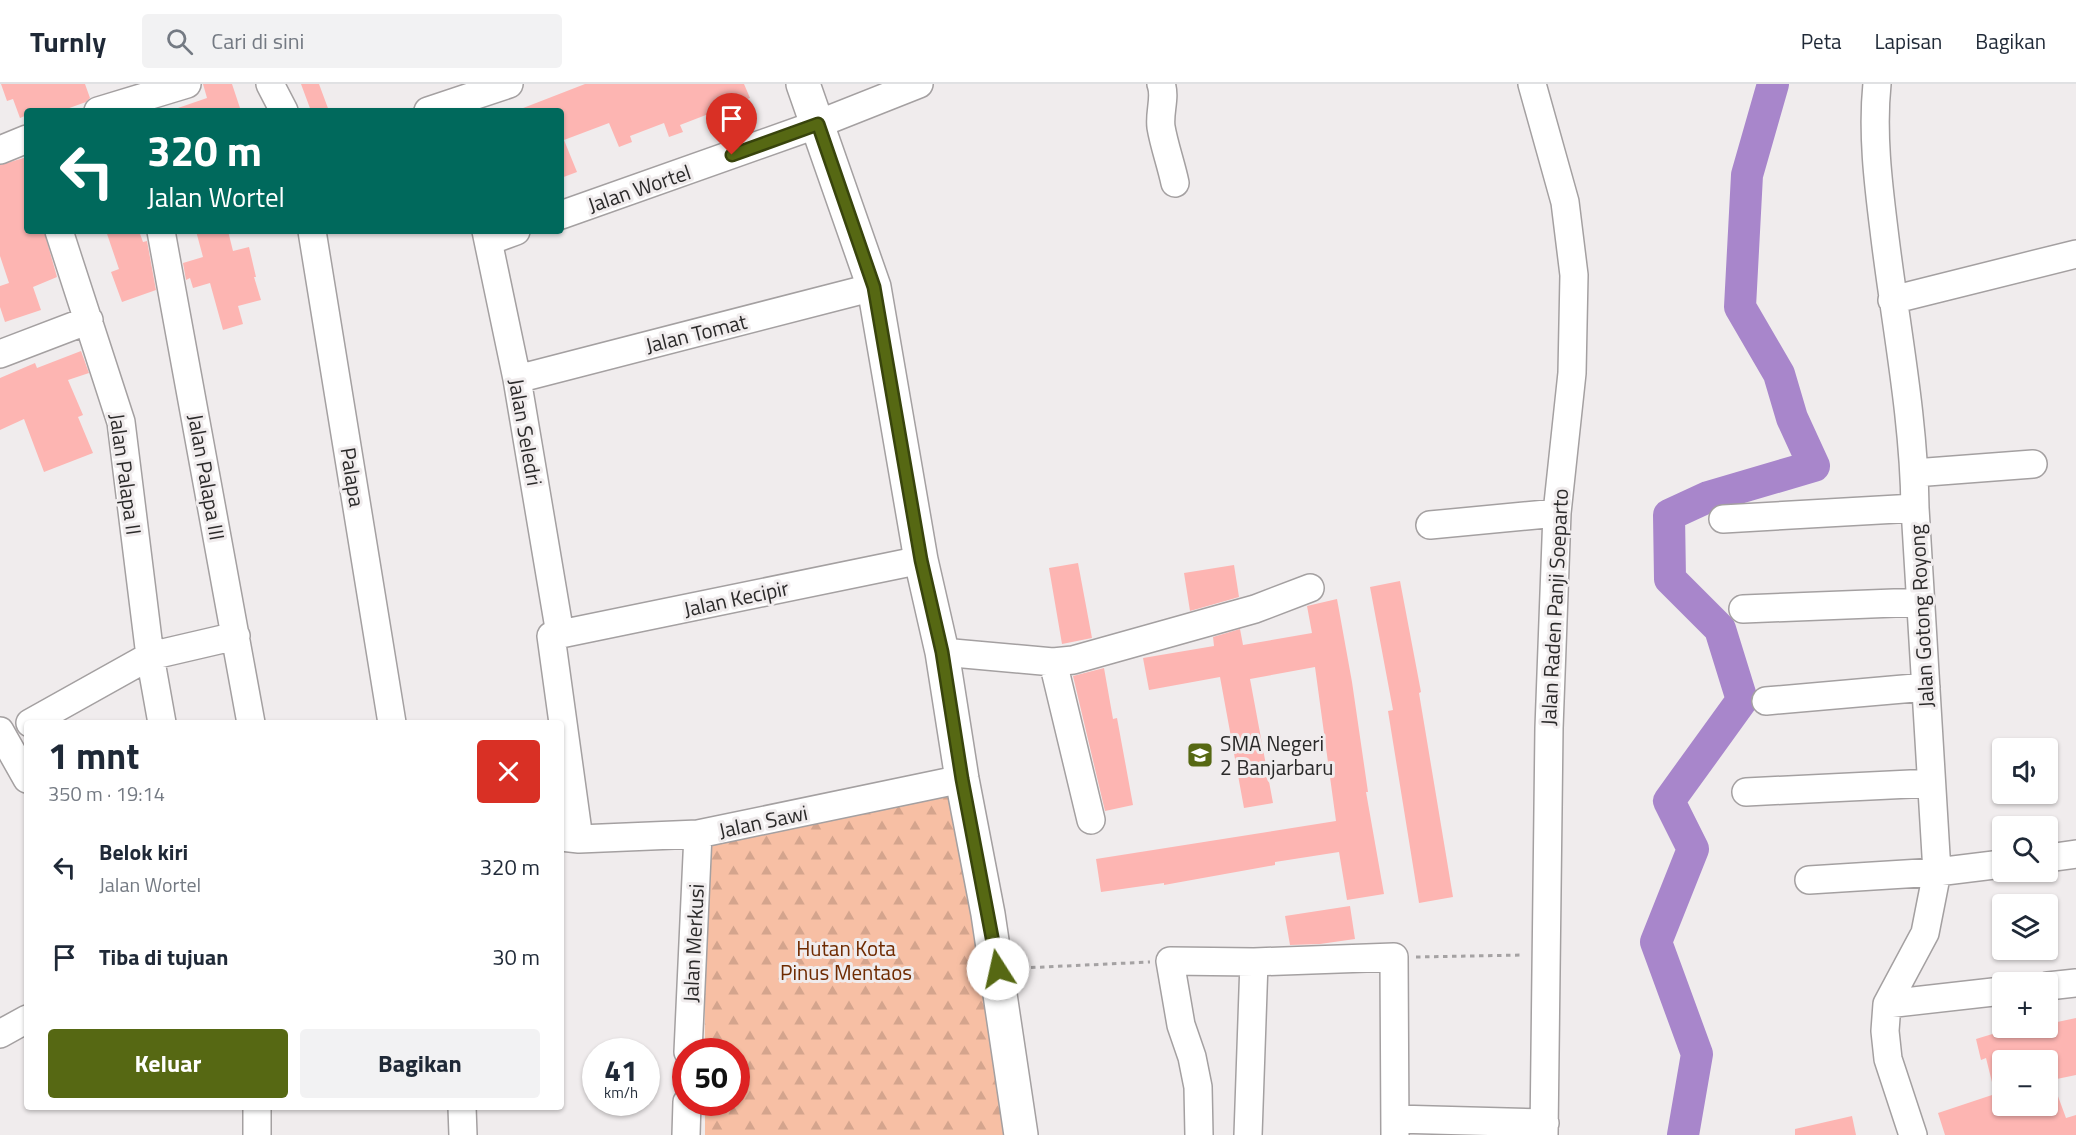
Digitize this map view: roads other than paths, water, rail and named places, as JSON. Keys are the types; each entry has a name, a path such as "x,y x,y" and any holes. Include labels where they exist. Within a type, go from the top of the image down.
{"main road":[{"path":"803,84 874,287 921,560 942,652 962,779 998,969 1021,1135"}],"street":[{"path":"113,108 187,84"},
{"path":"270,84 282,108"},
{"path":"447,108 508,84"},
{"name":"Jalan Wortel","path":"564,214 818,124 919,84"},
{"name":"Jalan Raden Panji Soeparto","path":"1532,84 1565,202 1574,275 1572,374 1557,513 1549,728 1544,1129"},
{"name":"Jalan Gotong Royong","path":"1877,84 1878,178 1892,300 1909,415 1914,473 1937,872 1925,933 1887,1004 1885,1031 1888,1059 1913,1135"},
{"path":"1168,86 1160,112 1161,127 1175,183"},
{"path":"0,150 24,140"},
{"name":"Jalan Palapa II","path":"60,234 121,422 150,656 161,720"},
{"name":"Jalan Palapa III","path":"162,234 250,720"},
{"name":"Palapa","path":"312,234 392,720"},
{"name":"Jalan Seledri","path":"487,236 517,379 555,634 561,720"},
{"path":"1892,300 2076,254"},
{"name":"Jalan Tomat","path":"517,379 874,287"},
{"path":"0,354 89,320"},
{"path":"1914,473 2033,464"},
{"path":"1724,519 1915,508"},
{"path":"1430,525 1557,513"},
{"name":"Jalan Kecipir","path":"555,634 921,560"},
{"path":"942,652 1053,662 1073,660 1207,624 1310,588"},
{"path":"1743,609 1920,602"},
{"path":"35,720 150,656 236,636"},
{"path":"1053,662 1091,819"},
{"path":"1766,701 1926,687"},
{"path":"24,726 2,734 24,774"},
{"name":"Jalan Seledri","path":"564,756 570,838"},
{"name":"Jalan Sawi","path":"570,838 698,834 962,779"},
{"path":"1746,792 1931,783"},
{"name":"Jalan Merkusi","path":"689,1038 698,834"},
{"path":"2058,857 2076,854"},
{"path":"1809,880 1937,872 1992,865"},
{"path":"1199,1135 1197,1087 1192,1057 1181,1024 1170,961 1254,962 1394,957 1395,1127 1544,1129"},
{"path":"1248,1135 1254,962"},
{"path":"2058,985 2076,983"},
{"path":"1887,1004 1992,993"},
{"path":"0,1034 24,1021"},
{"path":"257,1110 257,1135"},
{"path":"462,1110 463,1135"},
{"path":"686,1135 687,1116"}],"waterway":[{"path":"1683,1135 1697,1054 1656,942 1693,849 1669,801 1742,700 1720,629 1670,579 1669,515 1708,497 1814,466 1792,418 1779,374 1740,307 1747,175 1773,84"}],"place":[{"name":"SMA Negeri 2 Banjarbaru","path":"1200,755"}],"park label":[{"name":"Hutan Kota Pinus Mentaos","path":"846,960"}]}
